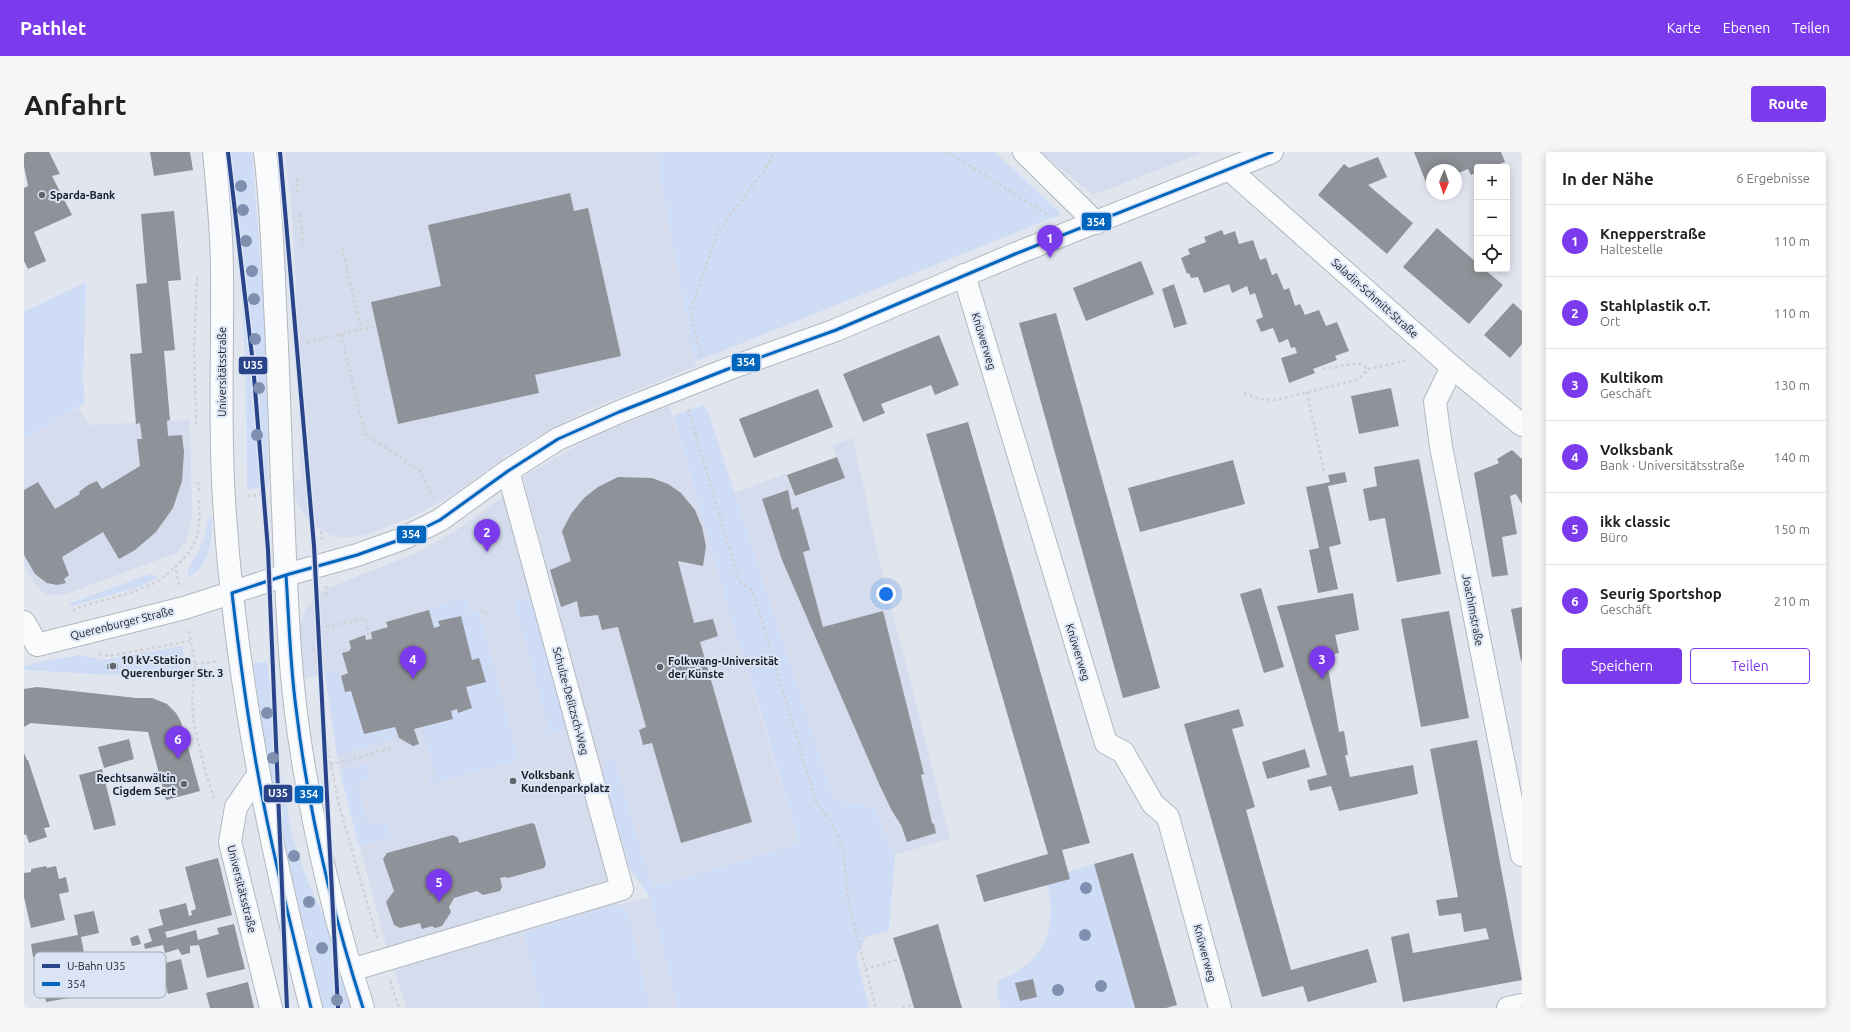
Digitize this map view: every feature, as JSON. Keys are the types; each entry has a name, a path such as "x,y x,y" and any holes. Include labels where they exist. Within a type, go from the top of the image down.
{"street":[{"name":"Universitätsstraße","path":"214,152 222,272 223,498 239,657 258,775 278,870 311,1008"},
{"path":"265,152 269,188 272,245 290,652 298,726 321,847 351,970 363,1008"},
{"path":"1024,152 1096,223"},
{"path":"232,593 286,575 357,555 402,539 440,520 508,471 558,439 681,387 836,330 964,275 1272,152"},
{"name":"Saladin-Schmitt-Straße","path":"1229,169 1444,360 1522,425"},
{"name":"Knüwerweg","path":"964,275 1106,743 1123,752 1153,804 1168,817 1220,1008"},
{"name":"Joachimstraße","path":"1444,360 1435,402 1441,448 1522,855"},
{"name":"Schulze-Delitzsch-Weg","path":"351,970 622,889 508,471"},
{"name":"Querenburger Straße","path":"24,622 31,647 184,608 232,593"},
{"name":"Universitätsstraße","path":"258,775 236,807 230,842 271,1008"},
{"path":"1508,1008 1522,1005"}],"path":[{"path":"775,152 766,168 719,230 690,310 702,359 693,367 681,387 739,581 753,591 816,802 832,823 843,849 849,907 876,1008"},
{"path":"948,152 1051,218"},
{"path":"297,178 298,194"},
{"path":"300,214 303,245"},
{"path":"342,247 361,329"},
{"path":"197,431 194,346 198,274"},
{"path":"307,342 376,326"},
{"path":"341,334 365,434 422,472 440,520"},
{"path":"1323,369 1358,363 1368,369 1444,360"},
{"path":"1244,393 1260,399 1274,400 1359,379 1368,369"},
{"path":"1307,392 1324,471"},
{"path":"198,478 200,529 195,546 176,567 195,664 192,700 194,724 205,770 215,802"},
{"path":"483,610 484,614 490,613"},
{"path":"320,628 366,619 369,639"},
{"path":"316,650 316,664"},
{"path":"195,664 218,661"},
{"path":"321,713 330,765 339,804 398,1008"},
{"path":"330,765 392,748"},
{"path":"865,969 900,959"},
{"path":"902,1008 913,1005"}],"shaded area":[{"path":"226,152 252,152 266,335 268,487 247,489 246,373 242,302"},
{"path":"285,152 657,152 661,183 696,366 585,411 520,447 451,496 408,519 364,535 344,538 330,535 309,522 301,511 296,499 294,483 301,478 296,287 292,215"},
{"path":"657,152 995,152 1061,214 695,362 661,183"},
{"path":"1041,152 1204,152 1093,195"},
{"path":"86,282 83,379 85,403 24,439 24,312"},
{"path":"704,405 708,412 834,799 874,808 895,855 889,931 866,937 856,957 869,1008 678,1008 650,897 630,869 603,775 605,763 614,757 652,887 799,844 758,702 735,631 673,416"},
{"path":"669,406 801,852 844,909 869,1008 407,1008 387,949 340,771 325,673 304,679 299,628 306,608 320,593 331,587 414,554 457,530 503,497 618,905 650,897 630,869 603,775 523,477 591,437"},
{"path":"78,408 90,425 190,420 192,517 186,542 176,553 66,594 46,594 38,588 24,566 24,439"},
{"path":"853,438 879,560 950,838 895,855 874,808 834,799 733,493 786,474 794,497 845,478 832,445"},
{"path":"212,517 209,551 206,559 196,572 188,578 190,565 204,539 208,518"},
{"path":"150,574 158,577 139,587 68,607 71,603"},
{"path":"465,597 470,614 479,611 519,760 431,784 429,777 435,775 422,727 453,719 451,711 457,709 458,713 472,708 466,687 486,682 479,658 472,660 461,616 438,621 440,626 434,628 429,610"},
{"path":"531,597 568,729 540,737 539,732 549,730 514,601"},
{"path":"183,646 183,658 179,670 165,678 24,670 24,666 43,661 80,655 103,660"},
{"path":"267,662 281,776 292,835 307,880 323,915 351,1008 323,1008 280,825 264,740 253,663"},
{"path":"335,671 341,676 345,692 351,691 364,734 395,727 401,737 337,755 325,673"},
{"path":"367,764 372,779 357,783 368,826 386,821 392,837 359,846 340,771"},
{"path":"1094,864 1135,1008 1001,1008 996,991 999,980 1026,965 1036,955 1044,943 1051,916 1047,885 1068,872"},
{"path":"615,904 624,909 629,916 650,1008 541,1008 524,934"}],"building":[{"path":"24,152 49,152 60,174 52,176 72,215 34,232 46,261 28,269 24,261 24,188 28,186 24,166"},
{"path":"150,152 190,152 193,170 154,176"},
{"path":"1414,152 1501,152 1505,162 1499,164 1474,164 1474,174 1471,175 1468,169 1462,172 1462,164 1426,164 1426,182"},
{"path":"1378,157 1387,177 1368,185 1413,223 1387,254 1318,195 1344,164 1349,168"},
{"path":"570,193 574,211 588,208 621,356 535,375 539,393 398,424 371,302 441,286 428,225"},
{"path":"174,211 181,280 168,281 175,350 164,351 170,420 167,421 168,436 182,435 184,452 182,481 173,508 156,532 135,550 119,559 103,532 62,557 69,575 64,579 66,583 57,585 47,583 35,574 24,555 24,490 38,482 55,509 80,494 79,492 88,485 97,481 102,489 140,466 137,439 142,439 140,423 136,424 130,354 142,353 136,284 147,283 141,214"},
{"path":"1437,228 1474,260 1474,272 1488,272 1503,285 1469,324 1403,267"},
{"path":"1222,230 1224,235 1235,231 1239,244 1253,240 1260,260 1266,258 1272,275 1277,273 1284,290 1289,288 1295,306 1300,304 1305,315 1319,310 1326,326 1337,322 1349,351 1335,356 1337,360 1313,369 1315,373 1289,383 1281,358 1297,353 1295,347 1291,348 1288,339 1279,343 1273,328 1261,332 1256,320 1263,317 1255,293 1250,295 1247,286 1232,293 1229,284 1204,293 1198,277 1191,278 1189,273 1187,274 1181,258 1190,254 1188,249 1206,242 1204,237"},
{"path":"1141,261 1154,294 1086,321 1073,288"},
{"path":"1174,284 1187,324 1174,328 1162,289"},
{"path":"1513,303 1522,311 1522,344 1510,358 1484,335"},
{"path":"1056,313 1160,688 1123,698 1019,323"},
{"path":"939,335 959,385 935,395 931,385 881,404 885,413 863,422 843,374"},
{"path":"1391,388 1399,426 1359,434 1351,396"},
{"path":"818,389 833,427 754,458 739,419"},
{"path":"968,422 1090,843 1062,850 1070,879 984,902 976,875 1048,854 926,434"},
{"path":"1512,450 1522,459 1522,504 1516,494 1510,496 1517,534 1502,537 1508,575 1492,577 1474,473 1499,463 1497,459"},
{"path":"837,457 845,478 795,496 787,475"},
{"path":"1419,459 1441,574 1397,582 1385,518 1369,521 1363,489 1377,486 1374,467"},
{"path":"1233,460 1245,504 1140,532 1128,488"},
{"path":"1345,472 1347,482 1328,486 1341,544 1329,547 1338,589 1318,593 1309,550 1319,548 1306,487 1330,482 1328,475"},
{"path":"618,477 652,478 668,484 681,493 695,510 702,527 706,546 703,566 678,561 694,623 713,619 718,636 700,642 752,822 681,843 652,743 643,745 639,730 646,727 618,627 602,630 598,615 580,617 577,601 561,607 550,570 571,561 562,531 571,514 584,498 598,487"},
{"path":"788,490 792,510 798,507 810,550 803,552 823,627 883,611 924,774 921,775 932,823 934,824 936,833 907,842 901,825 892,811 880,786 782,560 762,499"},
{"path":"1261,588 1284,667 1264,673 1240,594"},
{"path":"1353,593 1359,630 1335,635 1339,653 1326,656 1339,732 1344,731 1348,755 1345,755 1350,777 1413,765 1418,794 1339,811 1331,786 1310,791 1307,780 1327,775 1277,606"},
{"path":"1522,607 1522,661 1521,661 1511,609"},
{"path":"429,610 434,628 440,626 438,621 461,616 472,660 479,658 486,682 466,687 472,708 458,713 457,709 451,711 453,719 414,729 419,744 413,746 399,738 395,727 364,734 351,691 345,692 341,676 348,673 342,653 349,651 351,648 349,641 365,635 366,640 372,639 371,632 388,627 386,622"},
{"path":"1449,611 1469,718 1421,727 1401,619"},
{"name":"10 kV-Station Querenburger Str. 3","path":"107,664 118,664 118,669 107,669"},
{"path":"37,687 136,698 152,698 167,704 176,713 181,722 200,791 166,800 148,732 31,723 24,727 24,689"},
{"path":"1239,709 1244,726 1232,729 1255,807 1246,810 1291,970 1368,949 1377,982 1308,1002 1303,986 1262,997 1184,724"},
{"path":"129,739 134,759 104,768 98,747"},
{"path":"1477,740 1522,980 1403,1002 1391,937 1409,933 1413,953 1489,939 1486,928 1464,932 1461,913 1439,916 1436,900 1458,897 1430,749"},
{"path":"1305,749 1310,767 1267,779 1262,762"},
{"path":"24,753 28,760 50,827 44,828 47,837 29,843 26,834 24,835"},
{"path":"102,769 116,825 94,830 79,775"},
{"path":"532,823 535,825 546,864 544,868 508,878 500,878 502,887 500,891 483,895 477,891 454,898 449,907 451,912 442,926 435,928 432,926 422,929 420,923 400,928 394,925 386,902 394,891 383,859 387,853 453,835 458,838 459,843"},
{"path":"1133,853 1177,1005 1166,1008 1135,1008 1094,864"},
{"path":"218,858 232,915 165,932 167,938 196,930 198,940 219,934 217,928 234,924 245,969 207,978 199,945 190,946 190,953 182,955 178,949 166,953 163,945 145,949 144,944 152,941 148,929 163,925 159,910 186,903 189,916 192,915 191,911 196,909 185,867"},
{"path":"46,866 47,868 56,866 59,879 66,877 69,892 59,894 65,920 31,928 24,897 24,873 31,872 31,869"},
{"path":"94,911 99,933 81,937 84,952 34,952 33,957 31,944 78,935 74,915"},
{"path":"938,924 962,1008 914,1008 893,938"},
{"path":"138,935 141,944 132,946 130,938"},
{"path":"181,959 188,989 168,994 166,985 166,963"},
{"path":"1033,979 1037,997 1020,1001 1015,983"},
{"path":"248,982 254,1008 210,1008 206,993"},
{"path":"45,998 69,998 46,1002"}],"metro line":[{"name":"U35","path":"228,152 253,364 268,550 287,1008"},
{"name":"U35","path":"280,152 314,546 338,1008"}],"transit line":[{"name":"354","path":"232,593 286,575 357,555 402,539 440,520 508,471 558,439 619,412 728,369 836,330 1015,254 1272,152"},
{"name":"354","path":"286,575 294,691 307,784 331,897 363,1008"},
{"name":"354","path":"232,593 240,661 254,751 283,891 311,1008"}],"place":[{"name":"Sparda-Bank","path":"42,195"},
{"name":"Knepperstraße","path":"1050,258"},
{"name":"Stahlplastik o.T.","path":"487,552"},
{"name":"10 kV-Station Querenburger Str. 3","path":"113,666"},
{"name":"Folkwang-Universität der Künste","path":"660,667"},
{"name":"Volksbank","path":"413,679"},
{"name":"Kultikom","path":"1322,679"},
{"name":"Seurig Sportshop","path":"178,759"},
{"name":"Volksbank Kundenparkplatz","path":"513,781"},
{"name":"Rechtsanwältin Cigdem Sert","path":"184,784"},
{"name":"ikk classic","path":"439,902"}]}
